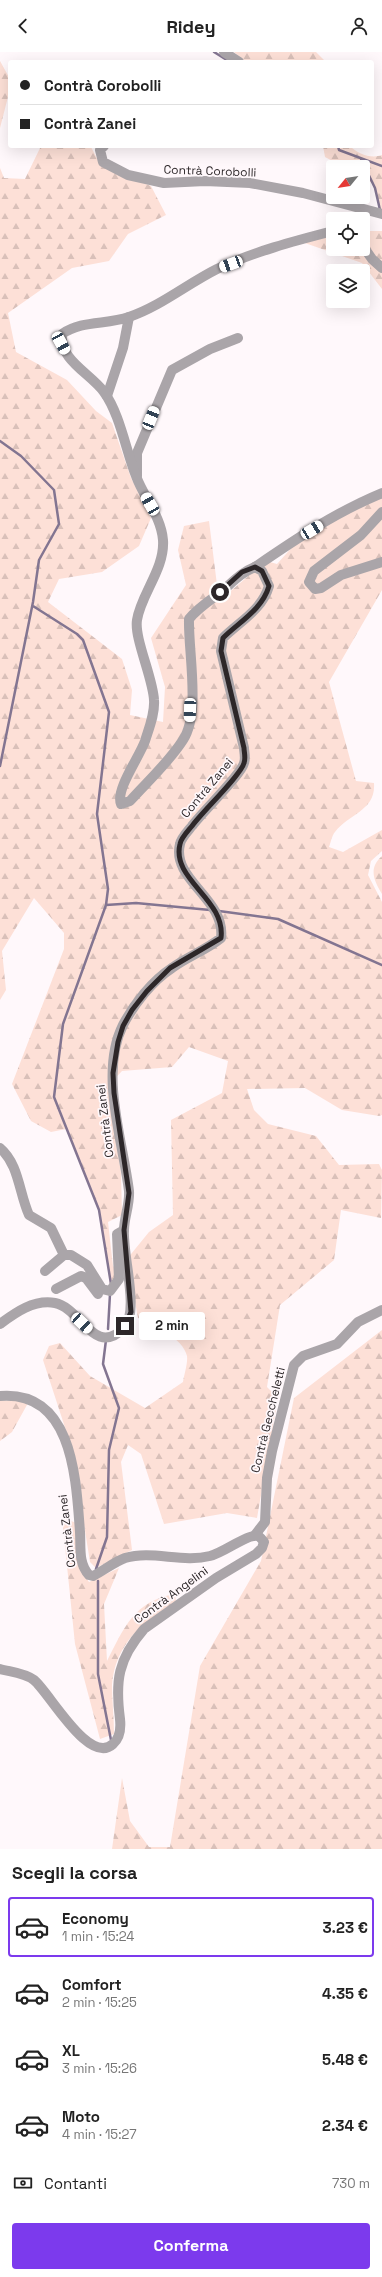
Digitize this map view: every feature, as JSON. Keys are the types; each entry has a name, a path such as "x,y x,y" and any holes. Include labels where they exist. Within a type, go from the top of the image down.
{"street":[{"path":"224,52 236,60"},
{"name":"Contrà Corobolli","path":"102,148 100,150 103,162 128,175 149,180 164,183 205,181 250,183 297,192 382,214"},
{"path":"326,233 302,239 219,269 129,318 72,326 62,334 61,343 74,364 98,384 107,396 137,478 150,504 163,541 154,580 137,622 154,700 153,713 141,752 122,787 118,799 120,804 130,800 184,740 190,723 192,670 189,619 200,606 220,592 242,572 255,567 347,509 382,493"},
{"path":"370,256 382,268"},
{"path":"107,396 120,360 129,318"},
{"path":"137,478 137,454 172,370 210,349 238,338"},
{"path":"382,512 361,535 314,571 310,582 315,588 321,588 341,575 382,562"},
{"name":"Contrà Zanei","path":"0,1324 28,1307 48,1302 63,1306 95,1336 110,1337 117,1334 125,1326 131,1312 124,1230 129,1193 122,1158 113,1073 123,1026 132,1010 147,991 170,968 221,938 222,929 215,910 183,868 178,856 180,842 205,809 241,770 245,762 244,748 221,651 223,638 251,614 266,596 269,586 262,571 255,567"},
{"path":"0,1148 6,1153 12,1163 29,1215 49,1226 64,1255"},
{"name":"Contrà Zanei","path":"105,1291 110,1291 118,1282 116,1234 124,1230"},
{"path":"45,1271 64,1255 71,1255 87,1265 98,1283 105,1291 98,1294 86,1278 80,1276 56,1289"},
{"name":"Contrà Geccheletti","path":"255,1535 265,1522 267,1478 272,1451 294,1365 303,1356 337,1344 358,1322 382,1310"},
{"name":"Contrà Zanei","path":"0,1396 24,1396 40,1404 58,1423 67,1448 76,1488 82,1562 89,1575 93,1576 124,1559 136,1556 194,1559 211,1556 255,1535"},
{"name":"Contrà Angelini","path":"0,1668 33,1679 68,1723 90,1744 105,1748 111,1746 118,1736 120,1727 117,1694 118,1676 126,1653 134,1640 150,1625 216,1578 256,1554 262,1548 264,1542 261,1537 255,1535"}],"green space":[{"path":"234,52 316,52 324,60 244,60"},
{"path":"0,61 8,75 8,97 0,128"},
{"path":"40,148 92,148 100,164 151,186 166,215 128,234 109,261 72,268 8,313 16,352 67,380 96,411 112,423 131,478 151,518 139,546 102,572 59,579 48,602 122,659 132,690 130,715 163,722 165,687 151,638 186,585 178,550 184,526 209,521 219,601 266,561 277,564 295,544 353,508 382,496 382,590 329,682 356,781 374,783 373,792 371,800 366,806 347,820 335,832 329,847 343,852 382,830 382,851 371,861 368,875 382,902 382,1115 379,1116 342,1110 305,1088 247,1089 254,1110 268,1124 316,1136 339,1165 379,1164 382,1170 381,1218 341,1210 334,1260 280,1305 267,1387 278,1398 257,1518 227,1513 164,1524 141,1454 128,1445 121,1462 132,1550 96,1568 90,1562 72,1449 43,1360 49,1346 60,1343 90,1376 145,1408 183,1382 187,1359 184,1349 180,1343 167,1332 138,1318 127,1259 149,1232 173,1215 171,1120 222,1093 228,1061 189,1047 172,1067 122,1071 108,1086 121,1173 122,1215 108,1222 113,1266 124,1276 110,1284 99,1210 66,1129 51,1132 31,1121 12,1084 64,949 64,933 34,898 2,951 6,990 0,1000 0,168 4,178 25,179"},
{"path":"323,148 353,148 369,156 382,155 382,219 374,184 370,182 370,160 331,160 325,157"},
{"path":"370,231 382,231 382,289 370,273 370,264 362,263 342,256 370,256"},
{"path":"326,235 326,250 302,242"},
{"path":"382,856 382,894 375,879 374,870 375,865"},
{"path":"382,1330 382,1849 112,1849 122,1778 130,1821 149,1847 170,1847 200,1666 261,1561 294,1398"},
{"path":"14,1400 28,1403 12,1432 0,1441 0,1401"},
{"path":"62,1517 76,1523 83,1572 89,1582 119,1568 104,1604 107,1661 125,1627 140,1610 149,1603 175,1594 176,1602 152,1617 142,1626 133,1635 119,1657 114,1670 112,1685 114,1734 100,1739 75,1644"}],"waterway":[{"path":"214,52 227,60"},
{"path":"338,148 339,150 382,166"},
{"path":"361,159 375,188 380,210"},
{"path":"0,441 21,456 54,490 59,524 39,560 33,602 0,766"},
{"path":"33,606 77,634 83,640 109,712 97,814 108,889 106,905 63,1024 54,1097 99,1210 111,1284"},
{"path":"106,905 136,903 210,910"},
{"path":"219,911 278,919 382,965"},
{"path":"108,1329 110,1294"},
{"path":"96,1569 107,1537 109,1450 119,1408 103,1364 106,1340"},
{"path":"98,1581 98,1674 111,1740"}],"route":[{"path":"125,1326 131,1312 125,1259 124,1230 129,1193 122,1158 114,1093 113,1073 115,1056 123,1026 132,1010 147,991 170,968 221,938 222,929 217,914 203,894 189,878 178,856 180,842 205,809 241,770 245,762 244,748 221,651 223,638 231,629 251,614 266,596 269,586 262,571 255,567 242,572 220,592"}]}
